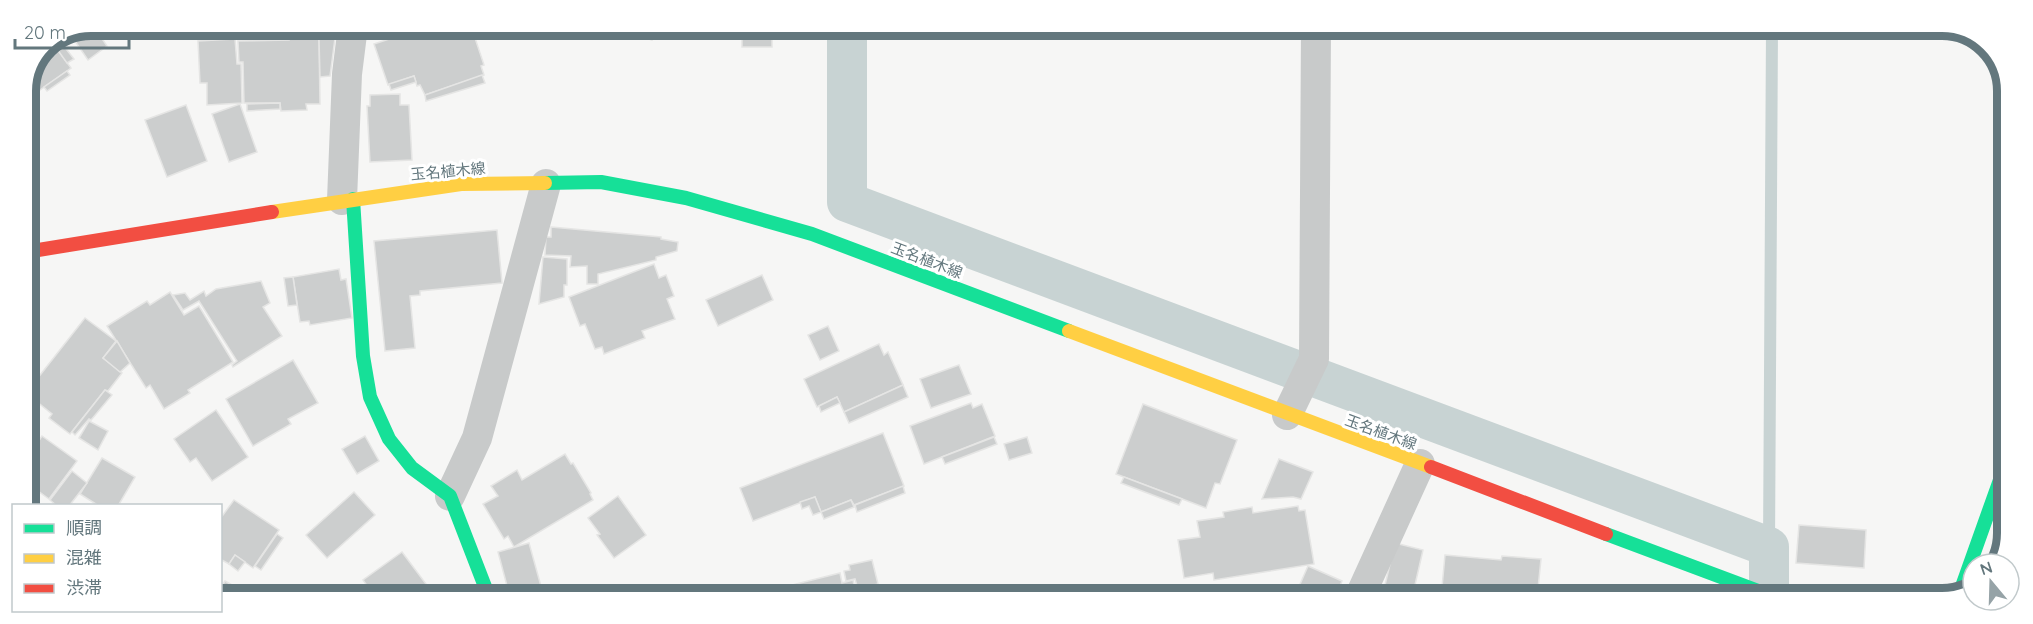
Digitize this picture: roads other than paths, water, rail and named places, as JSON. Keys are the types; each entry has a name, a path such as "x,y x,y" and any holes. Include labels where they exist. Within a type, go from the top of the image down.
{"main road":[{"name":"玉名植木線","path":"36,250 460,184 601,182 686,198 812,234 1750,588"},
{"path":"347,200 363,356 370,397 389,439 412,468 450,496 486,588"},
{"path":"1963,584 1997,488"}],"street":[{"path":"347,200 346,74 352,36"},
{"path":"1287,415 1314,359 1316,36"},
{"path":"450,496 477,438 546,183"},
{"path":"1364,588 1420,464"}],"waterway":[{"path":"847,36 847,202 1769,547 1769,588"},
{"path":"1769,547 1772,36"}]}
